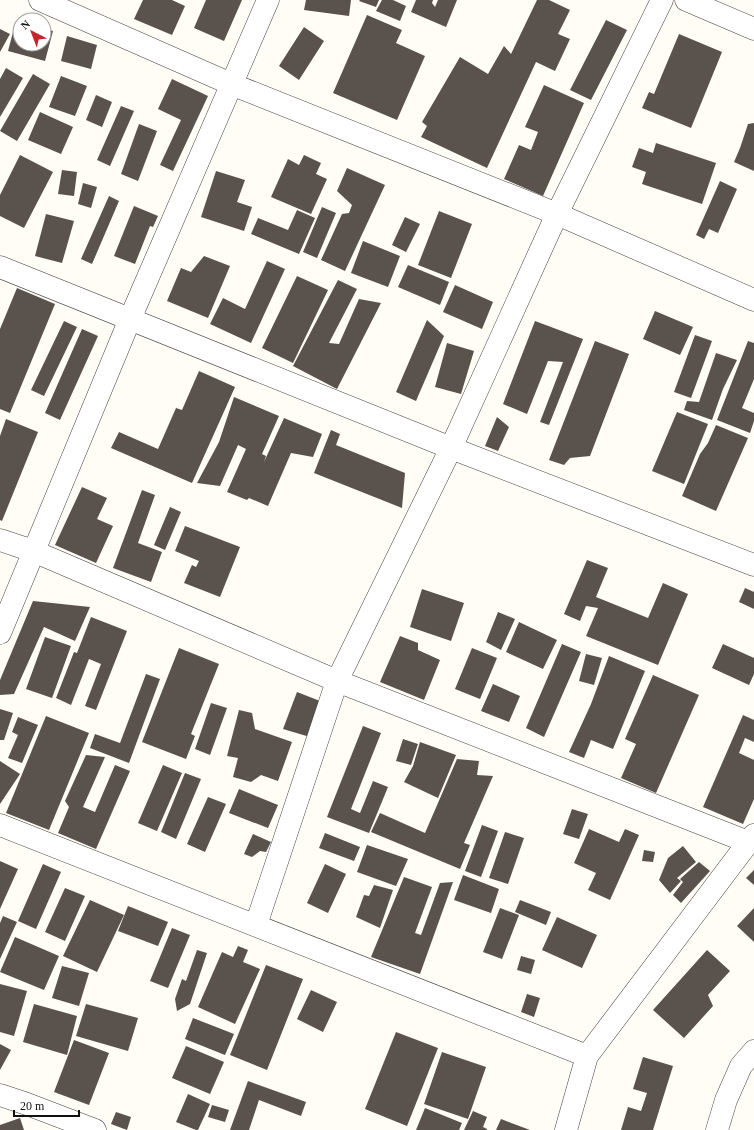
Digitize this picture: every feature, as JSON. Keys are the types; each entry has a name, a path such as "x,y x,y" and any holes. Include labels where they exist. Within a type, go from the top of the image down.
{"street":[{"path":"40,0 231,84 557,214 754,300"},
{"path":"0,633 130,319 268,0"},
{"path":"256,926 337,681 451,448 557,214 662,0"},
{"path":"686,0 754,29"},
{"path":"0,267 451,448 754,565"},
{"path":"0,540 33,551 337,681 751,838 587,1056 566,1130"},
{"path":"0,825 587,1056"},
{"path":"717,1130 726,1100 740,1066 754,1051"},
{"path":"0,1095 95,1130"}],"building":[{"path":"143,0 172,0 185,6 172,35 134,19"},
{"path":"206,0 242,0 224,41 194,28"},
{"path":"306,0 351,0 349,16 304,10"},
{"path":"379,0 376,7 359,1"},
{"path":"382,0 393,0 406,6 400,21 376,11"},
{"path":"416,0 433,0 432,3 435,7 438,0 457,0 446,27 411,12"},
{"path":"537,0 549,0 570,10 558,34 570,39 555,71 536,62 487,168 421,137 427,126 422,122 460,57 488,74 504,46 511,54"},
{"path":"367,15 402,30 396,43 425,56 397,120 333,93"},
{"path":"606,20 627,30 591,100 570,90"},
{"path":"304,27 324,41 299,80 279,66"},
{"path":"0,29 10,34 0,52"},
{"path":"679,34 722,52 691,128 642,108 649,92 654,94"},
{"path":"12,36 12,52 47,52 45,61 8,51"},
{"path":"67,36 97,45 91,69 61,61"},
{"path":"6,68 23,78 0,117 0,79"},
{"path":"33,74 50,84 17,141 0,131"},
{"path":"61,76 87,86 75,116 49,107"},
{"path":"172,79 208,96 173,171 160,165 181,120 158,109"},
{"path":"544,85 584,103 543,196 504,179 519,145 531,150 538,132 525,127"},
{"path":"96,95 112,102 102,127 86,120"},
{"path":"121,106 134,111 110,166 97,160"},
{"path":"40,112 73,127 61,154 28,140"},
{"path":"754,123 754,171 734,162 748,124"},
{"path":"139,124 157,131 138,181 121,174"},
{"path":"656,143 716,163 702,204 642,184 646,172 632,167 639,148 653,153"},
{"path":"20,155 53,172 24,228 0,216 0,195"},
{"path":"304,155 321,163 316,174 327,179 311,214 271,197 288,159 299,165"},
{"path":"347,168 385,185 345,271 321,260 342,214 349,213 352,205 337,191"},
{"path":"62,170 77,172 74,196 58,194"},
{"path":"216,171 245,180 237,202 252,207 244,231 201,217"},
{"path":"720,181 737,189 718,233 709,229 704,239 696,235"},
{"path":"83,183 97,187 91,208 78,204"},
{"path":"109,196 119,201 92,264 81,259"},
{"path":"134,206 158,216 153,227 150,226 135,264 114,256"},
{"path":"322,207 336,213 317,258 303,252"},
{"path":"297,210 315,218 299,254 251,234 258,218 288,230"},
{"path":"439,211 472,224 451,278 418,265"},
{"path":"46,214 74,221 62,263 35,256"},
{"path":"405,217 420,224 406,252 392,245"},
{"path":"363,241 400,256 388,287 351,273"},
{"path":"204,256 230,266 208,318 167,301 181,268 191,272"},
{"path":"267,261 285,269 251,343 210,324 223,298 245,309"},
{"path":"408,265 449,282 440,305 398,287"},
{"path":"297,276 328,290 293,363 262,348"},
{"path":"338,280 357,289 329,343 339,344 359,299 381,303 337,389 293,366"},
{"path":"455,285 493,302 482,329 443,312"},
{"path":"17,288 55,304 10,413 0,409 0,329"},
{"path":"655,311 693,327 680,355 643,339"},
{"path":"427,320 444,336 416,401 396,392"},
{"path":"64,321 77,327 44,396 31,390"},
{"path":"535,321 583,339 549,425 540,422 563,362 548,361 527,414 503,404"},
{"path":"82,329 98,336 60,420 45,413"},
{"path":"695,335 712,341 691,398 674,392"},
{"path":"595,341 629,354 590,456 570,458 564,465 549,460"},
{"path":"748,341 754,343 754,379 742,408 754,413 754,421 750,433 717,420"},
{"path":"447,343 474,351 461,394 435,387"},
{"path":"716,353 737,360 723,389 712,420 684,410 687,401 699,402"},
{"path":"199,371 235,387 192,483 111,448 119,432 158,449 176,408 182,410"},
{"path":"234,397 279,416 262,454 266,456 264,462 284,418 322,434 313,457 291,453 268,506 249,498 247,500 227,492 246,449 238,445 220,486 197,483 219,442"},
{"path":"677,412 708,424 684,484 652,471"},
{"path":"497,417 509,427 498,451 485,446"},
{"path":"6,419 38,432 2,521 0,520 0,436"},
{"path":"716,425 748,438 716,511 682,496 700,454 708,443"},
{"path":"331,430 340,434 336,445 405,473 402,508 314,473"},
{"path":"82,487 107,498 97,519 113,526 96,563 55,545"},
{"path":"142,490 155,495 138,543 162,552 151,582 113,568"},
{"path":"170,507 181,512 165,550 154,545"},
{"path":"185,526 240,547 220,597 184,583 192,565 196,567 199,561 175,551"},
{"path":"587,560 608,568 596,597 648,618 663,583 688,594 658,665 586,636 598,608 586,606 580,621 564,614"},
{"path":"745,588 754,592 754,609 739,602"},
{"path":"422,589 464,603 451,641 410,627"},
{"path":"33,601 90,607 75,641 44,627 14,694 0,695 0,680"},
{"path":"498,612 515,619 501,650 486,642"},
{"path":"91,617 127,631 96,710 85,706 101,664 89,659 71,705 56,698 74,652 77,653"},
{"path":"519,622 557,640 543,669 506,652"},
{"path":"400,636 418,643 418,650 440,660 424,700 380,682"},
{"path":"45,637 71,646 52,698 26,689"},
{"path":"562,644 581,652 544,737 526,728"},
{"path":"723,644 754,658 754,674 749,685 712,668"},
{"path":"179,648 219,664 191,734 195,736 186,759 142,742"},
{"path":"472,648 497,658 480,699 455,689"},
{"path":"586,654 602,658 594,685 579,681"},
{"path":"609,656 645,671 613,749 591,740 584,758 569,752 591,704"},
{"path":"146,674 160,679 129,763 90,748 95,734 120,743"},
{"path":"653,675 699,695 656,793 621,778 636,744 625,739"},
{"path":"493,684 520,696 509,722 481,711"},
{"path":"297,692 320,701 310,737 283,729"},
{"path":"211,703 227,708 210,755 195,749"},
{"path":"0,709 13,713 4,740 0,740"},
{"path":"239,710 252,713 255,729 292,742 278,781 261,775 251,782 233,777 238,758 227,756"},
{"path":"743,715 754,720 754,742 745,738 739,753 754,760 754,799 743,824 703,807"},
{"path":"46,716 89,733 49,830 6,813"},
{"path":"18,717 38,725 22,763 8,758 18,735 12,732"},
{"path":"363,726 381,733 351,809 360,813 373,781 388,787 369,833 327,817"},
{"path":"403,739 418,744 411,765 396,761"},
{"path":"420,742 456,755 438,798 404,782 413,766"},
{"path":"86,755 105,757 83,807 95,812 115,765 130,771 96,849 58,833 69,807 65,801"},
{"path":"457,759 479,761 477,775 493,776 464,843 470,845 460,869 371,832 380,813 425,833"},
{"path":"0,761 20,774 0,804"},
{"path":"163,765 182,773 157,831 138,823"},
{"path":"185,773 201,779 176,839 161,832"},
{"path":"239,789 278,805 268,828 229,813"},
{"path":"208,797 226,804 205,852 187,844"},
{"path":"572,809 588,814 579,839 563,834"},
{"path":"482,825 498,831 481,877 465,871"},
{"path":"589,829 619,842 625,829 639,835 610,900 588,890 596,873 574,863"},
{"path":"505,832 524,838 508,884 489,878"},
{"path":"325,833 360,847 354,861 319,848"},
{"path":"253,834 271,842 266,852 260,851 252,857 244,854"},
{"path":"367,845 408,859 396,886 357,872"},
{"path":"683,846 696,862 677,878 681,881 670,893 659,880 668,858"},
{"path":"644,850 655,852 653,862 642,861"},
{"path":"0,861 18,869 0,909"},
{"path":"699,862 710,871 681,903 673,895 683,882 680,879"},
{"path":"43,864 61,872 36,929 18,921"},
{"path":"325,864 346,874 328,913 307,903"},
{"path":"754,870 754,885 746,878"},
{"path":"463,875 499,889 491,913 454,900"},
{"path":"404,877 432,887 415,933 421,935 440,883 453,882 420,974 371,957"},
{"path":"374,885 393,890 380,928 356,917 364,895 369,896"},
{"path":"65,888 85,896 65,941 45,932"},
{"path":"90,900 124,915 97,972 63,956"},
{"path":"520,900 551,912 546,925 515,912"},
{"path":"128,906 168,922 158,946 118,931"},
{"path":"500,908 519,915 502,959 483,952"},
{"path":"754,908 754,942 737,926"},
{"path":"3,916 17,922 0,959 0,923"},
{"path":"557,917 597,935 582,968 542,950"},
{"path":"172,928 190,935 168,988 150,981"},
{"path":"15,937 59,956 44,990 0,972"},
{"path":"238,946 248,950 243,962 260,969 235,1024 198,1007 222,952 233,957"},
{"path":"197,950 207,953 190,1004 177,1011 175,999 182,979 186,981"},
{"path":"707,950 730,971 708,995 713,1006 684,1038 653,1010"},
{"path":"521,956 535,960 531,974 517,970"},
{"path":"266,965 303,979 267,1070 230,1055"},
{"path":"62,966 89,973 79,1006 52,998"},
{"path":"0,984 27,991 14,1036 0,1032"},
{"path":"311,990 337,1002 323,1032 297,1019"},
{"path":"527,994 540,998 534,1017 521,1012"},
{"path":"34,1004 77,1016 67,1055 23,1042"},
{"path":"86,1004 138,1018 128,1051 76,1036"},
{"path":"193,1018 234,1034 225,1055 185,1039"},
{"path":"396,1032 438,1048 407,1126 365,1109"},
{"path":"74,1040 109,1053 89,1105 54,1092"},
{"path":"0,1044 11,1050 0,1070"},
{"path":"186,1046 224,1062 210,1094 172,1078"},
{"path":"442,1052 486,1067 468,1119 424,1104"},
{"path":"643,1057 673,1066 653,1130 621,1130 628,1107 641,1111 647,1093 633,1089"},
{"path":"248,1081 306,1102 301,1116 259,1100 249,1130 230,1130"},
{"path":"188,1094 210,1104 198,1130 176,1122"},
{"path":"212,1105 229,1110 225,1122 208,1117"},
{"path":"425,1108 462,1123 459,1130 416,1130"},
{"path":"473,1111 487,1117 483,1127 487,1130 464,1130"},
{"path":"116,1112 131,1117 127,1130 111,1124"},
{"path":"20,1118 24,1130 0,1130 0,1125"},
{"path":"501,1119 530,1130 496,1130"}]}
